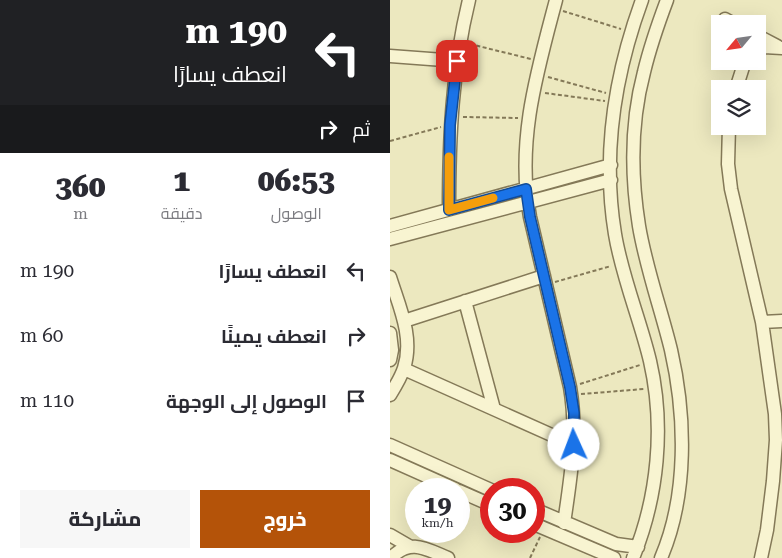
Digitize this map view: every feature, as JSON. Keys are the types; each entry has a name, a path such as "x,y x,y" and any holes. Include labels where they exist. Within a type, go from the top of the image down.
{"street":[{"path":"449,210 450,121 457,61 469,0"},
{"path":"545,514 635,553 649,512 657,450 654,388 650,362 615,234 610,165 615,99 630,32 642,0"},
{"path":"661,558 673,518 681,470 681,415 672,356 639,226 634,147 637,109 643,72 667,0"},
{"path":"555,4 532,91 525,164 527,202 571,391 574,445 564,523"},
{"path":"766,40 780,48"},
{"path":"766,47 780,48"},
{"path":"390,56 457,61"},
{"path":"729,135 728,164 731,189 762,322 779,414 767,530 761,558"},
{"path":"390,226 610,165"},
{"path":"390,239 611,180"},
{"path":"390,277 404,321 408,346 404,369 390,396"},
{"path":"404,321 465,301 545,281"},
{"path":"465,301 494,409"},
{"path":"762,322 782,321"},
{"path":"390,333 392,350 390,360"},
{"path":"404,369 574,445"},
{"path":"390,445 480,485"},
{"path":"390,460 430,478"},
{"path":"545,529 614,558"},
{"path":"390,535 409,546 422,547 448,558"},
{"path":"391,558 398,551 409,546"}],"path":[{"path":"555,4 630,32"},
{"path":"460,42 538,67 615,99"},
{"path":"532,91 615,99"},
{"path":"390,141 450,121 528,118"},
{"path":"545,281 622,263"},
{"path":"571,391 650,362"},
{"path":"571,391 654,388"},
{"path":"530,558 534,543"}],"slow traffic":[{"path":"449,157 449,210 493,198"}],"route":[{"path":"457,61 450,125 449,210 526,189 530,217 570,387 574,413 574,445"}]}
